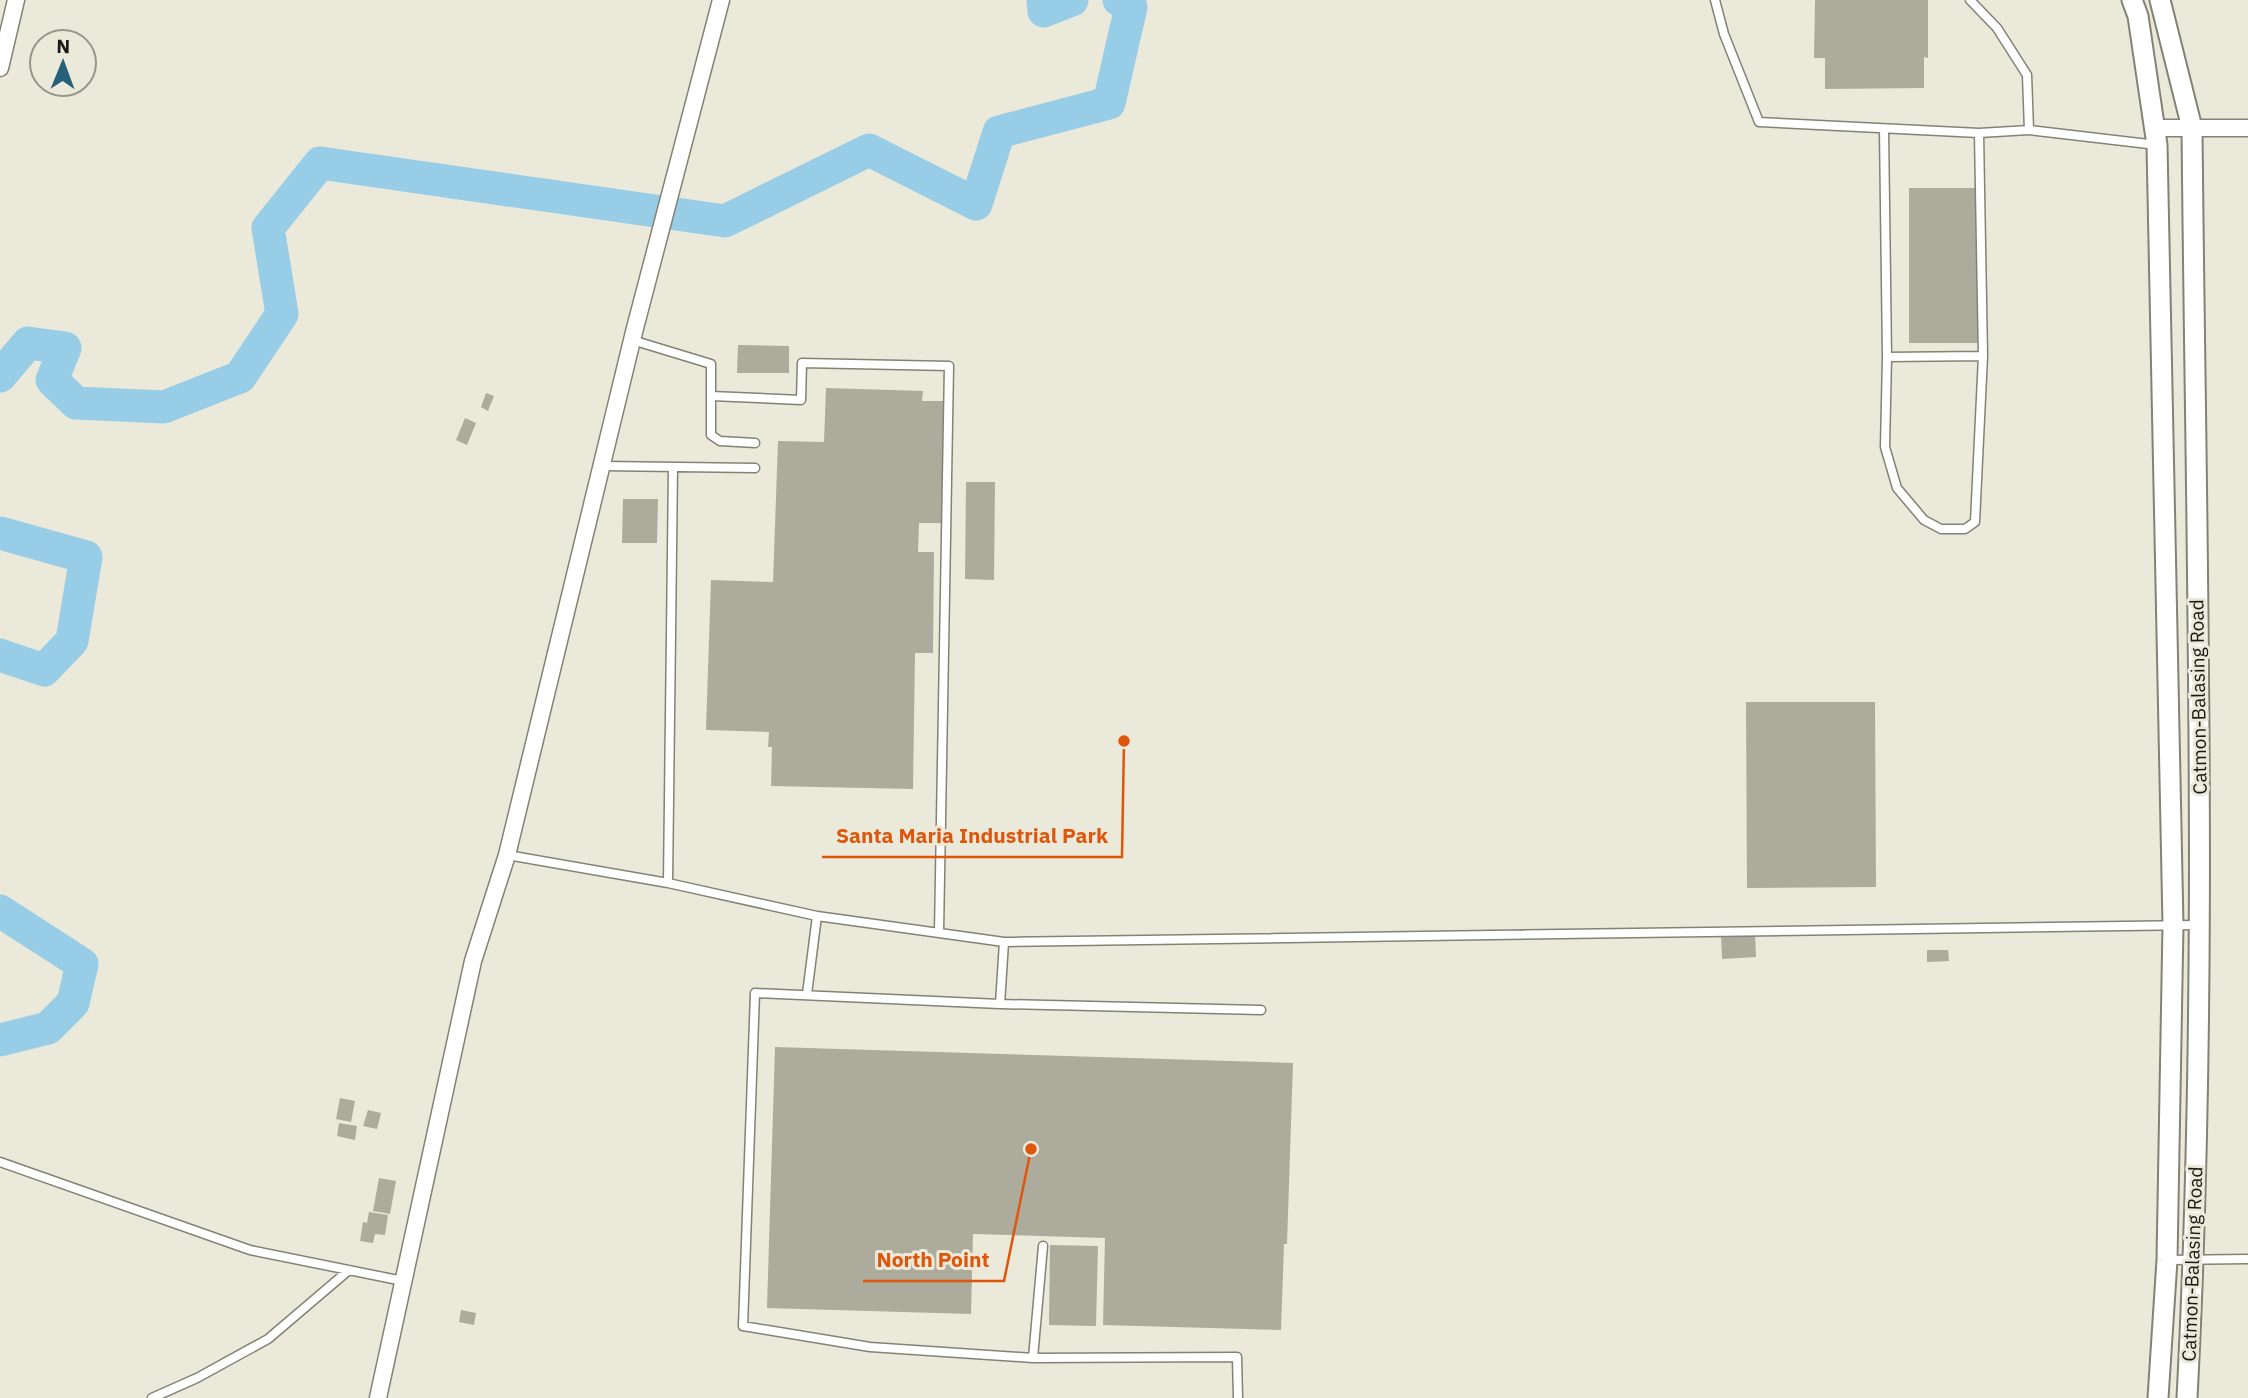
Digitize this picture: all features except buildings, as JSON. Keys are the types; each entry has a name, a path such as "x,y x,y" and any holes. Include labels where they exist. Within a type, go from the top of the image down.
{"street":[{"path":"0,68 16,0"},
{"path":"378,1398 473,961 508,855 632,340 720,0"},
{"name":"Catmon-Balasing Road","path":"2133,0 2138,16 2156,136 2173,925 2167,1259 2158,1398"},
{"name":"Catmon-Balasing Road","path":"2160,0 2192,128 2200,925 2194,1261 2187,1398"},
{"path":"2156,136 2192,128 2248,128"}],"lane":[{"path":"1715,0 1724,34 1759,122 1979,133 2029,130 2156,136"},
{"path":"1970,0 1997,28 2027,75 2029,130"},
{"path":"1884,129 1887,357 1885,447 1897,488 1924,520 1941,529 1965,529 1975,522 1983,356 1979,133"},
{"path":"632,340 711,364 711,435 720,442 755,443"},
{"path":"1887,357 1983,356"},
{"path":"711,396 801,400 802,363 949,366 939,933"},
{"path":"602,466 755,468"},
{"path":"668,883 673,467"},
{"path":"508,855 668,883 817,916 1004,942 2200,925"},
{"path":"807,994 817,916"},
{"path":"1000,1004 1004,942"},
{"path":"1238,1398 1237,1357 1033,1358 870,1347 743,1326 755,993 1000,1004 1261,1010"},
{"path":"0,1162 250,1250 403,1281"},
{"path":"1033,1358 1043,1246"},
{"path":"2167,1259 2248,1259"},
{"path":"152,1398 197,1378 268,1339 349,1270"}],"waterway":[{"path":"1043,0 1044,11 1072,0"},
{"path":"0,376 28,343 65,348 52,380 76,403 164,407 240,377 282,314 268,228 320,163 725,221 869,150 976,204 999,132 1109,103 1131,7 1119,0"},
{"path":"0,533 86,557 72,641 44,670 0,655"},
{"path":"0,911 82,964 73,1003 48,1028 0,1040"}],"place":[{"name":"Santa Maria Industrial Park","path":"1124,741"},
{"name":"North Point","path":"1031,1149"}]}
